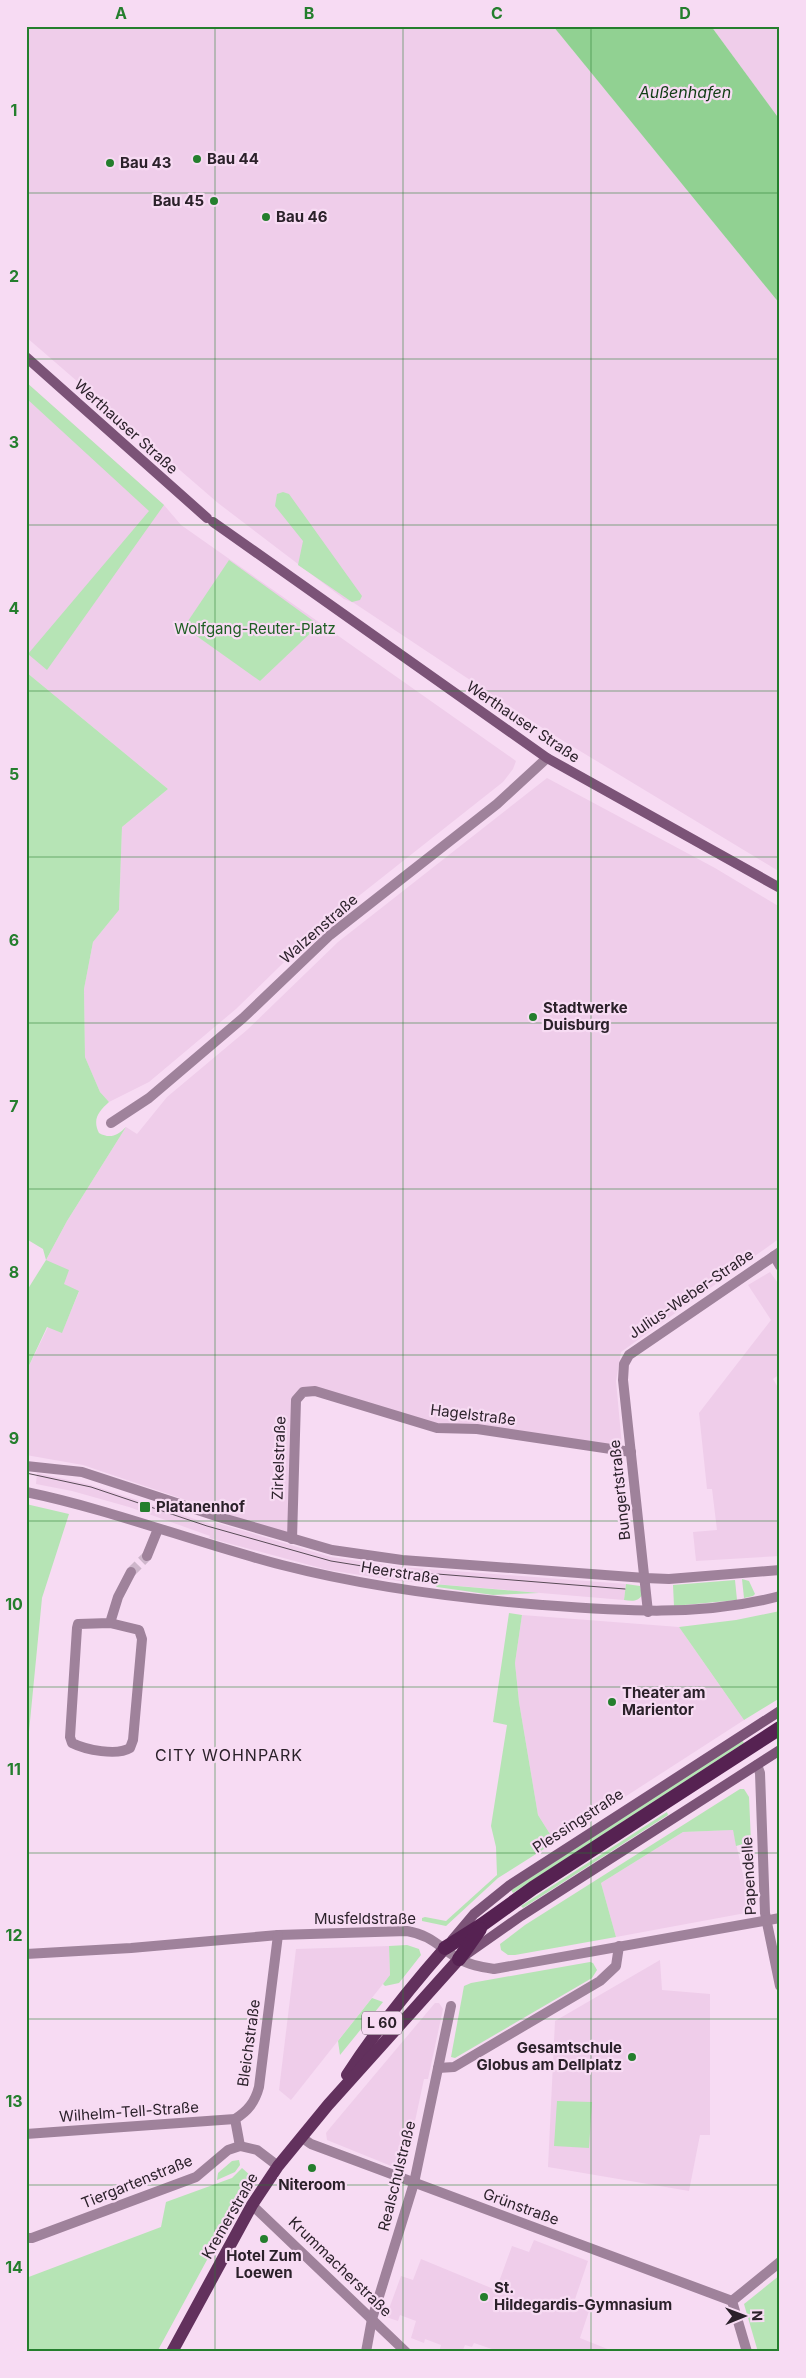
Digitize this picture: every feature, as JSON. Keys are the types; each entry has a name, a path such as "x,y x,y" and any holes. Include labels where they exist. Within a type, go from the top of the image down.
{"highway":[{"name":"Plessingstraße","path":"445,1948 483,1924 506,1906 780,1728"},
{"name":"Plessingstraße","path":"460,1959 483,1924"}],"main road":[{"name":"Werthauser Straße","path":"26,357 210,520 288,577 547,758 780,888"},
{"name":"Plessingstraße","path":"445,1948 474,1914 504,1890 780,1711"},
{"name":"L 60","path":"460,1959 521,1916 780,1750"},
{"name":"Kremerstraße","path":"328,2105 370,2039 445,1948"},
{"name":"Kremerstraße","path":"172,2352 252,2205 278,2166 328,2105 460,1959"}],"street":[{"name":"Walzenstraße","path":"111,1123 149,1098 243,1018 330,936 497,804 547,758"},
{"path":"777,1254 780,1266"},
{"name":"Julius-Weber-Straße","path":"624,1364 629,1355 648,1341 777,1254"},
{"name":"Bungertstraße","path":"624,1364 622,1373 648,1612"},
{"name":"Hagelstraße","path":"315,1391 437,1428 477,1429 631,1452"},
{"name":"Zirkelstraße","path":"292,1539 296,1400 303,1392 315,1391"},
{"name":"Heerstraße","path":"26,1466 82,1472 292,1539 332,1550 402,1560 669,1579 780,1570"},
{"name":"Heerstraße","path":"26,1492 81,1504 158,1529 282,1565 327,1576 398,1588 503,1602 648,1612 708,1610 780,1596"},
{"path":"146,1556 158,1529"},
{"path":"110,1624 118,1597 131,1572"},
{"path":"84,1622 110,1624 139,1630 142,1639 133,1740 130,1748 119,1752 79,1747 72,1743 70,1737 78,1624 84,1622"},
{"name":"Papendelle","path":"757,1765 760,1773 766,1921 780,1986"},
{"name":"Musfeldstraße","path":"26,1954 112,1949 278,1934 406,1931 427,1935 460,1959 494,1969 780,1918"},
{"name":"Bleichstraße","path":"235,2119 246,2112 255,2099 260,2087 278,1934"},
{"path":"438,2068 454,2067 600,1981 616,1966 618,1946"},
{"name":"Realschulstraße","path":"366,2352 372,2319 414,2183 451,2006"},
{"path":"235,2119 240,2146 256,2150 278,2166"},
{"name":"Wilhelm-Tell-Straße","path":"26,2134 235,2119"},
{"name":"Grünstraße","path":"302,2137 312,2144 414,2183 732,2301"},
{"name":"Tiergartenstraße","path":"26,2238 42,2235 196,2177 228,2150 240,2146"},
{"name":"Krummacherstraße","path":"252,2205 406,2352"},
{"path":"746,2352 732,2301 780,2262"}],"shaded area":[{"path":"26,26 553,26 780,304 780,872 547,731 354,603 344,599 218,503 26,337"},
{"path":"711,26 780,26 780,120 751,81"},
{"path":"26,382 164,505 181,525 516,761 513,769 503,782 322,925 236,1009 149,1082 109,1102 100,1092 85,1057 84,989 93,942 119,910 122,827 168,789 26,672"},
{"path":"547,778 715,868 780,907 780,1238 621,1352 616,1381 622,1446 437,1426 300,1390 288,1535 83,1465 26,1455 26,1372 48,1327 62,1332 79,1292 63,1284 46,1260 67,1221 126,1127 137,1134 167,1097 247,1030 338,942"},
{"path":"770,1272 780,1286 780,1374 773,1379 780,1391 780,1556 696,1561 693,1532 717,1530 712,1489 707,1489 699,1413 771,1320 748,1285"},
{"path":"37,1473 91,1485 213,1525 214,1522 331,1557 401,1567 626,1584 624,1600 399,1581 328,1570 209,1538 210,1536 129,1507 72,1491 36,1484"},
{"path":"522,1615 679,1627 744,1720 555,1842 538,1815 519,1702 515,1663"},
{"path":"733,1830 744,1879 753,1878 754,1908 751,1912 616,1937 601,1883 683,1832"},
{"path":"389,1946 390,1975 291,2100 279,2090 296,1949"},
{"name":"Gesamtschule Globus am Dellplatz","path":"660,1960 662,1990 710,1994 710,2135 700,2135 689,2191 548,2167 555,2021"},
{"path":"435,2003 439,2003 443,2009 428,2079 424,2079 405,2168 401,2170 327,2140 326,2133"},
{"name":"St. Hildegardis-Gymnasium","path":"534,2240 588,2261 573,2305 589,2311 580,2338 615,2352 501,2352 474,2343 472,2347 465,2345 462,2352 439,2352 441,2345 425,2339 424,2343 411,2338 416,2321 400,2315 398,2321 386,2317 401,2276 413,2280 421,2259 496,2290 512,2246 529,2252"}],"green space":[{"path":"26,382 164,505 47,670 28,654 149,511 26,398"},
{"path":"283,492 289,494 362,596 360,600 352,602 298,565 303,541 275,506 277,494"},
{"name":"Wolfgang-Reuter-Platz","path":"229,560 319,625 260,681 184,627"},
{"path":"26,672 168,789 122,827 119,910 93,942 84,989 85,1057 100,1092 109,1102 96,1119 97,1128 99,1133 110,1136 120,1133 126,1127 67,1221 46,1260 43,1249 28,1240 26,1241"},
{"path":"46,1260 69,1270 64,1284 79,1291 62,1333 47,1327 26,1372 26,1292"},
{"path":"26,1504 69,1514 42,1598 27,1752"},
{"path":"742,1579 749,1581 755,1594 753,1596 744,1598"},
{"path":"735,1580 737,1600 674,1606 673,1585"},
{"path":"433,1584 539,1593 493,1595 437,1587"},
{"path":"626,1584 640,1586 642,1595 639,1599 624,1600"},
{"path":"780,1611 780,1698 744,1720 679,1627 736,1620"},
{"path":"509,1613 522,1615 515,1663 519,1702 538,1815 555,1842 498,1878 446,1926 422,1921 422,1918 425,1917 446,1921 497,1875 496,1847 491,1826 507,1725 493,1722"},
{"path":"742,1740 744,1743 513,1893 511,1890"},
{"path":"740,1789 744,1789 749,1797 751,1842 736,1846 733,1830 683,1832 601,1883 616,1937 515,1955 508,1955 501,1950 500,1944 525,1925"},
{"path":"667,1812 668,1815 523,1908 521,1906"},
{"path":"407,1945 419,1949 421,1955 399,1983 385,1986 383,1984 390,1975 389,1946"},
{"path":"593,1963 597,1970 592,1978 455,2058 451,2057 464,1986 471,1983"},
{"path":"372,1998 383,2002 340,2055 338,2041"},
{"path":"557,2101 592,2102 589,2148 554,2146"},
{"path":"239,2160 240,2165 235,2172 217,2180 218,2173 232,2161"},
{"path":"242,2168 252,2177 157,2352 27,2352 26,2278 161,2227 166,2202 232,2178"},
{"path":"780,2275 780,2352 758,2352 744,2304"}],"water":[{"name":"Außenhafen","path":"553,26 711,26 780,120 780,304"}],"tunnel":[{"path":"131,1572 147,1556"}],"tram line":[{"path":"26,1473 91,1487 207,1526 331,1561 387,1570 625,1589"}],"place":[{"name":"Bau 44","path":"197,159"},
{"name":"Bau 43","path":"110,163"},
{"name":"Bau 45","path":"214,201"},
{"name":"Bau 46","path":"266,217"},
{"name":"Stadtwerke Duisburg","path":"533,1017"},
{"name":"Platanenhof","path":"145,1507"},
{"name":"Theater am Marientor","path":"612,1702"},
{"name":"Gesamtschule Globus am Dellplatz","path":"632,2057"},
{"name":"Niteroom","path":"312,2168"},
{"name":"Hotel Zum Loewen","path":"264,2239"},
{"name":"St. Hildegardis-Gymnasium","path":"484,2297"}],"district":[{"name":"CITY WOHNPARK","path":"229,1755"}]}
